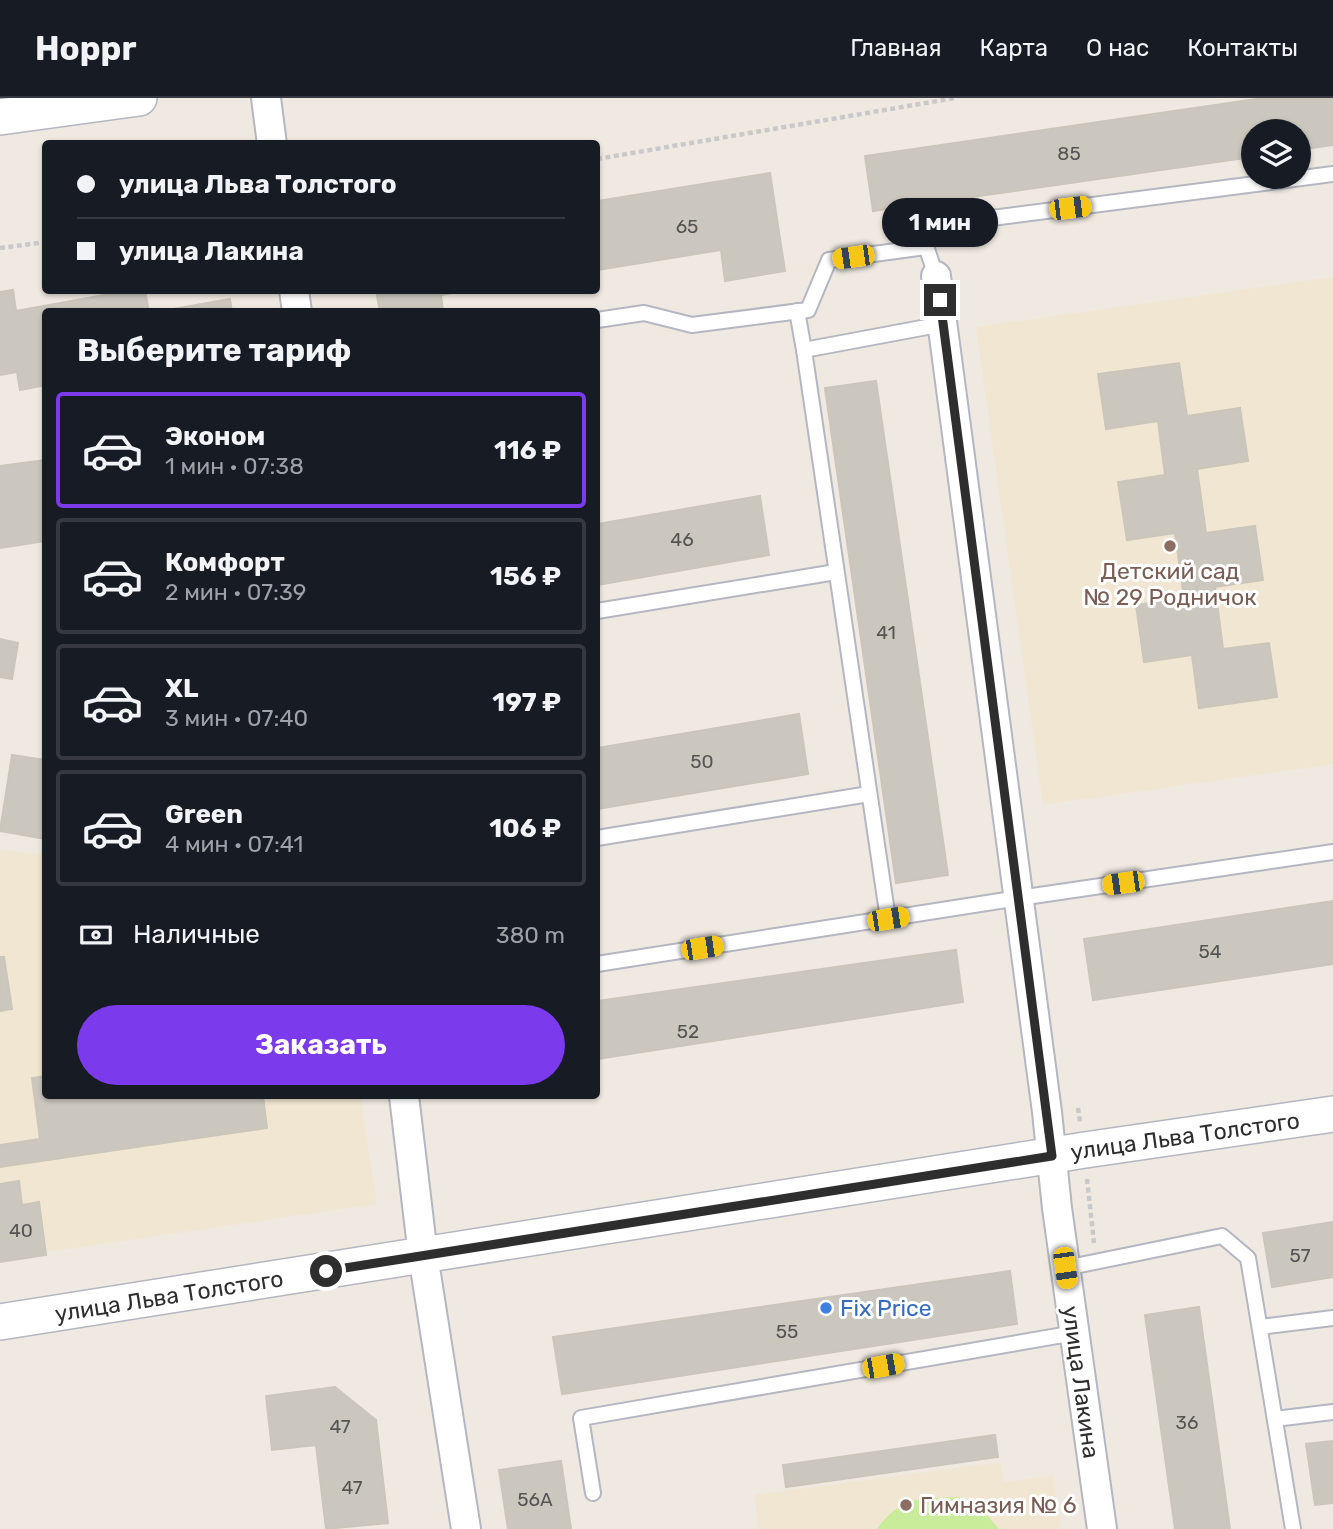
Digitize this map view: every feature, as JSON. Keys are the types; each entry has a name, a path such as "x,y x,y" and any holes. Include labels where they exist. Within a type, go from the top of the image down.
{"street":[{"path":"0,117 139,98"},
{"path":"266,98 271,140"},
{"name":"улица Лакина","path":"936,276 1065,1268 1102,1529"},
{"path":"404,1099 423,1255 466,1529"},
{"name":"улица Льва Толстого","path":"0,1322 1333,1114"}],"lane":[{"path":"936,276 921,231 938,225 1333,174"},
{"path":"600,320 644,313 692,325 808,310 829,260 926,247"},
{"path":"797,311 888,919"},
{"path":"804,350 943,324"},
{"path":"600,611 836,572"},
{"path":"600,838 869,793"},
{"path":"600,964 1333,852"},
{"path":"1065,1268 1222,1236 1248,1258 1293,1529"},
{"path":"1260,1327 1333,1318"},
{"path":"593,1493 581,1418 1074,1333"},
{"path":"1275,1419 1333,1412"}],"path":[{"path":"600,158 955,98"},
{"path":"0,248 42,243"}],"shaded area":[{"name":"Детский сад № 29 Родничок","path":"1333,277 1333,764 1043,805 976,327"},
{"path":"0,850 42,855 42,1099 360,1099 377,1204 46,1252 46,1255 0,1262"},
{"name":"Гимназия № 6","path":"1001,1462 1003,1482 1053,1476 1061,1529 758,1529 755,1495"}],"green space":[{"path":"959,1497 985,1513 999,1529 877,1529 904,1504 923,1499"}],"building":[{"path":"1263,98 1333,98 1333,145 1311,148 1311,119 1241,119 1241,159 873,211 865,156"},
{"path":"770,173 785,271 725,281 721,250 600,270 600,201"},
{"path":"13,290 16,311 110,294 146,294 148,308 42,308 42,386 20,390 17,372 0,375 0,292"},
{"path":"377,294 447,294 441,295 443,308 379,308"},
{"path":"230,299 231,308 179,308"},
{"path":"1179,363 1187,416 1240,408 1248,461 1197,469 1206,533 1255,526 1263,580 1215,587 1223,649 1269,643 1277,697 1199,708 1192,655 1144,662 1136,605 1184,598 1175,533 1127,540 1118,482 1165,475 1158,421 1106,429 1098,374"},
{"path":"876,381 948,875 896,883 825,388"},
{"path":"42,461 42,542 0,548 0,466"},
{"path":"760,496 769,555 600,584 600,523"},
{"path":"0,639 18,643 12,679 0,677"},
{"path":"799,714 808,774 600,809 600,747"},
{"path":"12,755 42,759 42,838 0,831"},
{"path":"1333,901 1333,964 1093,1000 1084,939"},
{"path":"956,950 963,1002 600,1059 600,1001"},
{"path":"0,957 4,957 12,1009 0,1011"},
{"path":"42,1077 42,1099 263,1099 267,1128 0,1167 0,1145 40,1139 32,1078"},
{"path":"19,1181 22,1205 39,1202 46,1255 0,1262 0,1184"},
{"path":"1333,1222 1333,1277 1272,1287 1263,1233"},
{"path":"1010,1271 1017,1324 562,1394 553,1337"},
{"path":"1199,1307 1230,1529 1175,1529 1145,1315"},
{"path":"335,1387 376,1420 388,1523 326,1529 316,1445 272,1450 266,1396"},
{"path":"995,1435 998,1457 786,1487 783,1465"},
{"path":"1333,1441 1333,1503 1315,1505 1306,1444"},
{"path":"561,1461 571,1529 508,1529 499,1470"}],"place":[{"name":"Детский сад № 29 Родничок","path":"1170,546"},
{"name":"Fix Price","path":"826,1308"},
{"name":"Гимназия № 6","path":"906,1505"}],"route":[{"path":"326,1271 1052,1156 940,300"}]}
